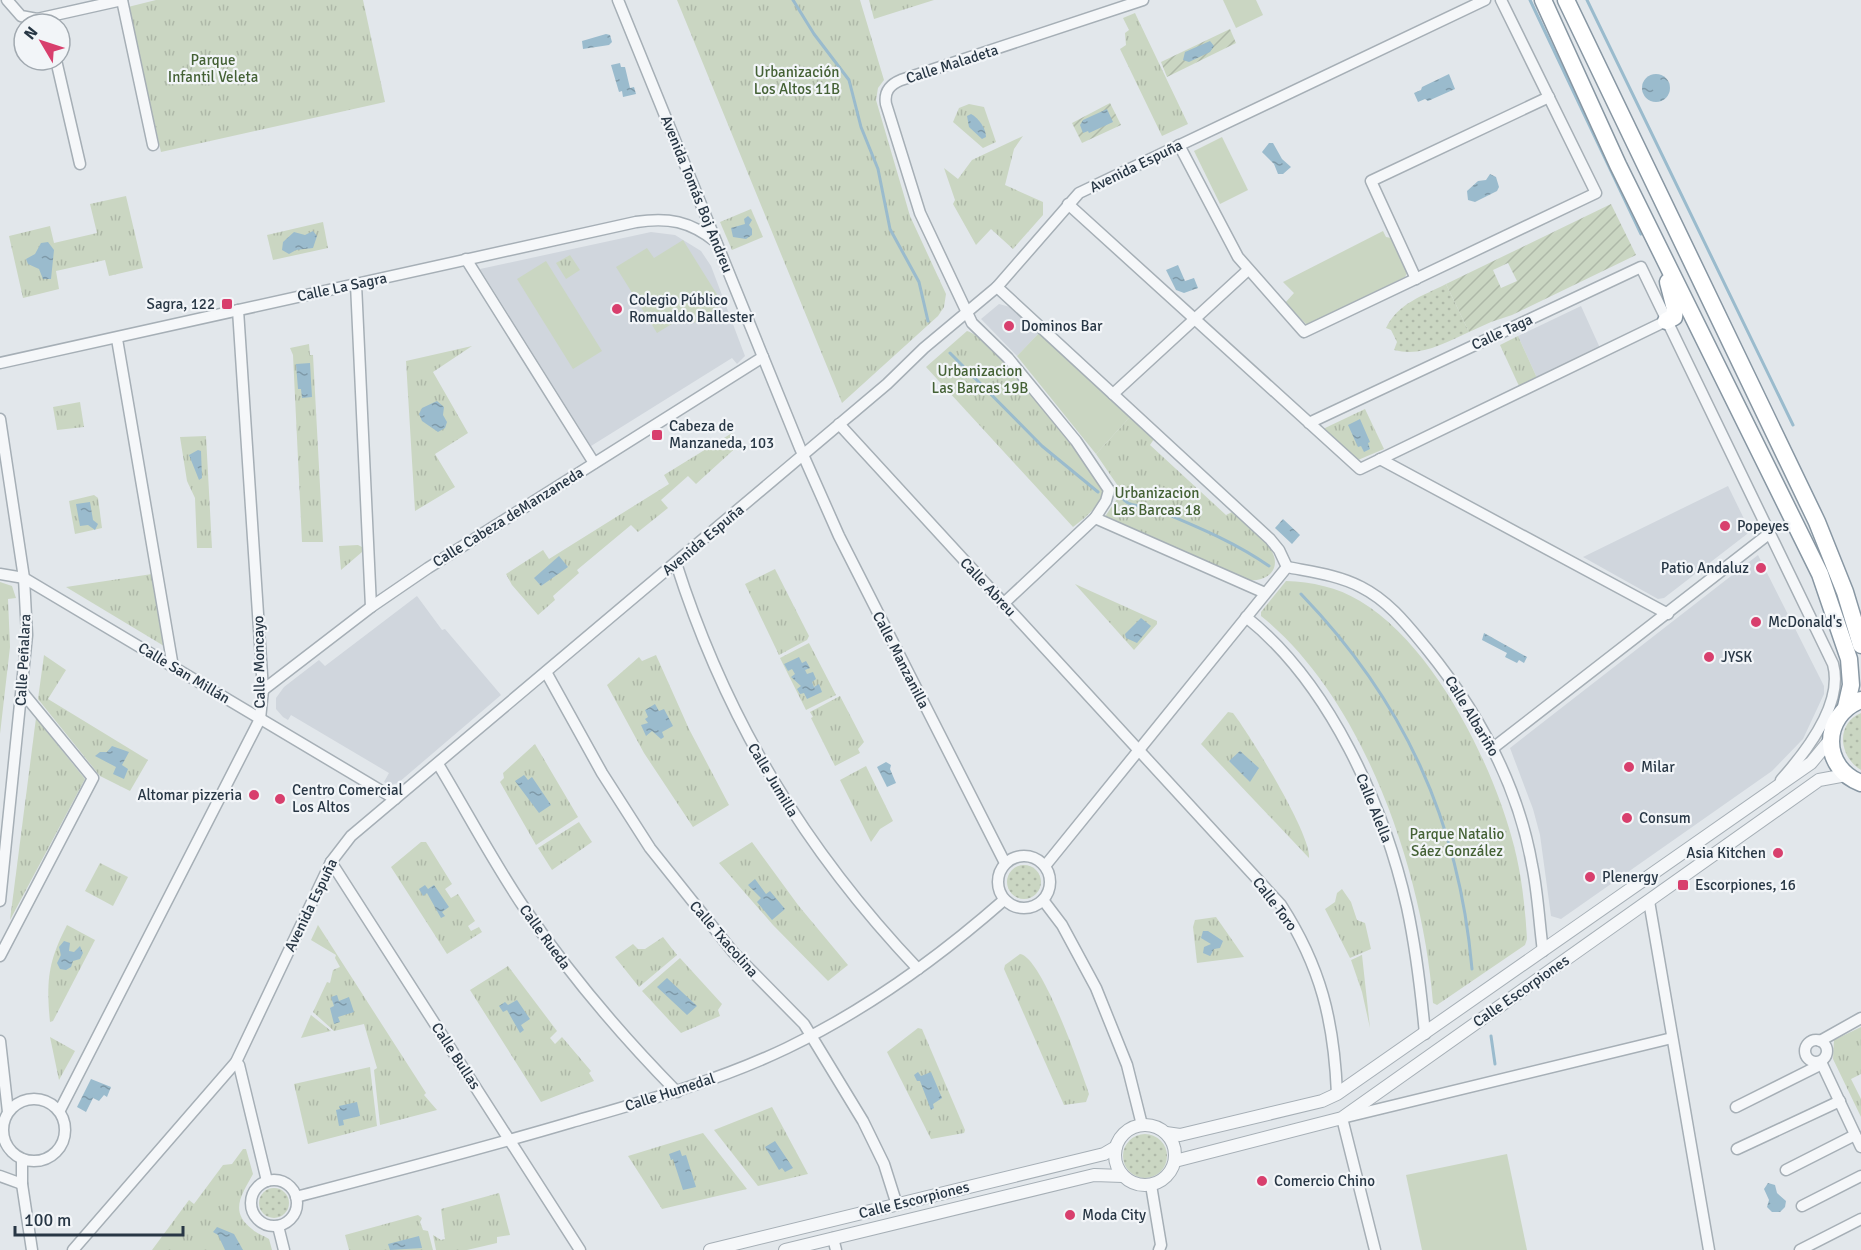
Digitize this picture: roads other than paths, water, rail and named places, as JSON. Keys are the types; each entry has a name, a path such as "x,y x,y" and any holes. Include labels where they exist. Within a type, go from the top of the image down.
{"highway":[{"path":"1543,0 1653,233 1820,574 1849,659 1854,704 1834,722 1830,740 1834,759 1846,775 1861,783"},
{"path":"1566,0 1817,522 1845,592 1861,645"},
{"path":"1653,233 1675,309 1674,317 1666,321"}],"street":[{"path":"7,0 18,12"},
{"path":"72,14 122,0 153,145"},
{"name":"Avenida Tomás Boj Andreu","path":"618,0 803,454"},
{"name":"Calle Maladeta","path":"967,312 916,202 886,104 886,92 901,80 1143,0"},
{"name":"Avenida Espuña","path":"74,1250 236,1062 331,862 351,836 839,424 997,287 1051,227 1068,204 1086,190 1485,0"},
{"path":"1179,145 1212,211 1248,270 1304,332 1596,193 1501,0"},
{"path":"59,72 80,164"},
{"path":"1416,279 1371,182 1549,97"},
{"path":"686,223 693,219 700,202"},
{"path":"1068,204 1360,470 1666,321 1833,664 1836,680 1833,696 1813,741 1771,792"},
{"name":"Calle La Sagra","path":"0,363 117,339 636,222 663,219 686,223 717,243"},
{"path":"466,260 594,463"},
{"name":"Calle Taga","path":"1310,423 1641,267 1666,321"},
{"path":"1113,394 1248,270"},
{"path":"356,284 372,607"},
{"path":"997,287 1270,539 1279,550 1287,567 1045,866"},
{"name":"Calle Moncayo","path":"60,1110 260,720 263,690 238,310"},
{"path":"967,312 972,322 1008,358 1071,435 1108,485 1109,495 1095,518 1003,604"},
{"path":"117,339 173,667"},
{"name":"Calle Cabeza deManzaneda","path":"263,690 372,607 450,553 763,357"},
{"name":"Calle Peñalara","path":"0,419 24,578 27,635 23,693 0,901"},
{"name":"Calle Abreu","path":"839,424 1138,751"},
{"name":"Calle Manzanilla","path":"803,454 865,589 1005,863"},
{"path":"1380,459 1668,614"},
{"path":"1095,518 1265,593"},
{"path":"1493,748 1770,533"},
{"name":"Calle Jumilla","path":"675,563 709,656 764,767 819,853 866,912 918,969"},
{"name":"Calle Albariño","path":"1287,567 1348,580 1364,588 1392,609 1442,668 1493,748 1513,793 1527,840 1543,951"},
{"name":"Calle San Millán","path":"0,574 24,578 396,800"},
{"name":"Calle Alella","path":"1246,617 1282,650 1306,680 1338,731 1372,801 1394,860 1407,907 1425,1034"},
{"name":"Calle Txacolina","path":"546,672 602,773 650,848 704,918 763,984 801,1019 867,1128 884,1164 897,1205"},
{"path":"0,956 93,778 23,693"},
{"name":"Calle Escorpiones","path":"1166,1133 1180,1135 1322,1101 1337,1094 1771,792 1811,763 1830,740"},
{"name":"Calle Toro","path":"1138,751 1272,895 1300,937 1320,982 1330,1016 1337,1094"},
{"name":"Calle Rueda","path":"438,764 487,849 543,936 621,1033 677,1092"},
{"name":"Calle Escorpiones","path":"1175,1161 1342,1118 1819,780 1846,775"},
{"path":"1026,855 1040,861 1045,866 1050,879 1043,900 1024,909 1004,900 997,885 1005,863 1026,855"},
{"name":"Calle Bullas","path":"331,862 580,1250"},
{"name":"Calle Humedal","path":"296,1197 510,1141 677,1092 786,1048 866,1004 918,969 1004,900"},
{"path":"1043,900 1062,925 1096,987 1127,1065 1142,1125"},
{"path":"1649,901 1709,1250"},
{"path":"1821,1063 1810,1062 1804,1050 1810,1042 1820,1041 1861,1018"},
{"path":"1375,1250 1342,1118 1672,1038"},
{"path":"0,1041 8,1112 3,1125 4,1139 10,1151 22,1159 41,1160 59,1149 67,1128 60,1110 46,1101 31,1100 19,1103 8,1112"},
{"path":"1736,1107 1821,1063 1827,1053 1820,1041"},
{"path":"236,1062 267,1181"},
{"path":"1821,1063 1861,1147"},
{"path":"1737,1149 1840,1101"},
{"path":"1142,1125 1155,1126 1166,1133 1174,1146 1175,1161 1167,1176 1151,1185 1138,1185 1123,1176 1115,1160 1116,1147 1123,1134 1142,1125"},
{"path":"1786,1170 1855,1135"},
{"name":"Calle Escorpiones","path":"710,1250 1104,1154 1116,1147"},
{"path":"22,1159 22,1184 32,1250"},
{"name":"Calle Escorpiones","path":"785,1250 834,1244 1094,1175 1123,1176"},
{"path":"0,1176 22,1184"},
{"path":"1802,1206 1861,1176"},
{"path":"267,1181 285,1183 296,1197 295,1212 285,1223 278,1226 263,1224 252,1213 251,1197 255,1190 267,1181"},
{"path":"1151,1185 1157,1210 1161,1245 1159,1250"},
{"path":"1800,1250 1861,1219"},
{"path":"278,1226 284,1250"}],"water":[{"path":"606,34 610,35 612,42 609,45 583,49 582,41"},
{"path":"1210,41 1214,46 1210,52 1189,62 1183,60 1185,52"},
{"path":"620,63 621,67 625,67 630,88 634,87 636,94 623,97 622,91 619,92 611,65"},
{"path":"1449,74 1455,89 1428,101 1425,99 1418,102 1414,93"},
{"path":"1656,74 1666,78 1670,88 1666,98 1656,102 1646,98 1642,88 1646,78"},
{"path":"1107,109 1113,122 1089,133 1088,131 1083,133 1080,125 1083,120"},
{"path":"971,114 982,124 986,137 982,139 969,127 967,116"},
{"path":"1269,143 1273,143 1282,159 1291,167 1283,174 1278,174 1274,164 1262,152"},
{"path":"1490,174 1496,177 1499,187 1497,191 1475,202 1468,200 1467,191 1478,181 1486,180"},
{"path":"748,216 752,220 749,225 752,235 746,239 733,237 731,228 745,224 744,219"},
{"path":"313,231 317,236 313,248 296,250 289,254 282,250 283,242 294,232 305,235"},
{"path":"48,242 54,250 51,279 43,279 39,269 28,264 26,259 35,254 41,243"},
{"path":"1178,265 1185,281 1194,278 1198,288 1184,293 1176,290 1166,270"},
{"path":"310,363 312,397 302,398 301,389 298,389 296,364"},
{"path":"437,401 444,407 443,415 447,422 445,428 438,432 422,421 419,414 422,408"},
{"path":"1360,419 1370,442 1368,443 1370,449 1364,452 1361,446 1358,447 1348,425"},
{"path":"198,450 201,451 202,478 199,480 189,455"},
{"path":"90,502 93,520 98,524 95,530 88,525 80,526 76,504"},
{"path":"1283,519 1300,535 1292,544 1275,528"},
{"path":"559,556 568,567 541,586 534,578"},
{"path":"1141,618 1151,626 1137,643 1126,638 1125,634"},
{"path":"1484,633 1527,657 1524,663 1519,660 1517,663 1505,657 1507,653 1482,640"},
{"path":"799,657 802,663 806,661 810,668 805,670 807,674 813,672 816,679 812,682 814,687 819,684 822,692 807,699 804,693 800,694 797,689 801,686 791,677 795,674 792,669 788,671 784,664"},
{"path":"655,704 659,711 664,709 673,726 662,732 664,737 661,739 652,731 646,736 641,725 648,723 645,719 648,717 645,710"},
{"path":"112,746 129,752 122,765 128,769 124,779 113,774 116,767 95,756 100,752 107,752"},
{"path":"1240,751 1259,768 1250,782 1229,761"},
{"path":"886,762 891,765 890,769 896,783 887,787 877,767"},
{"path":"524,775 528,780 532,777 551,805 539,813 515,781"},
{"path":"755,879 766,894 770,891 785,909 772,920 757,902 761,898 748,885"},
{"path":"425,885 428,889 434,885 449,907 442,912 445,916 441,918 427,893 423,896 419,889"},
{"path":"1203,931 1208,931 1223,941 1220,948 1214,949 1210,956 1203,953 1204,947 1211,944 1201,938"},
{"path":"64,941 70,943 69,951 74,952 80,946 83,953 80,959 73,961 71,967 66,970 60,969 57,963 61,955 59,947"},
{"path":"667,978 697,1006 687,1015 657,987"},
{"path":"337,995 339,1001 349,997 354,1012 338,1017 340,1022 334,1024 330,1008 334,1006 331,997"},
{"path":"517,1000 530,1019 521,1025 524,1030 520,1033 507,1010 503,1012 499,1006 505,1002 508,1005"},
{"path":"918,1072 921,1076 931,1072 942,1098 933,1104 934,1108 931,1110 920,1081 917,1081 914,1075"},
{"path":"91,1079 111,1087 107,1097 104,1095 99,1101 93,1098 86,1112 77,1107"},
{"path":"357,1102 360,1116 343,1120 344,1125 339,1126 336,1110 340,1109 339,1106"},
{"path":"775,1141 793,1168 785,1172 782,1168 779,1170 765,1147"},
{"path":"680,1150 682,1156 686,1155 696,1187 683,1190 673,1159 671,1160 669,1154"},
{"path":"1768,1183 1775,1185 1777,1193 1786,1201 1785,1207 1780,1212 1772,1212 1767,1207 1769,1200 1764,1189"},
{"path":"217,1227 234,1234 243,1250 225,1250 218,1235 213,1232"},
{"path":"419,1236 422,1248 390,1250 388,1244"}],"waterway":[{"path":"793,0 814,34 849,80 861,127 878,169 890,229 919,282 928,321"},
{"path":"1530,0 1641,234"},
{"path":"1587,0 1793,425"},
{"path":"950,353 1042,446 1098,492"},
{"path":"1124,500 1127,503 1155,509 1228,541 1269,566"},
{"path":"1301,594 1337,635 1369,677 1397,721 1420,766 1439,814 1454,863 1465,915 1472,969"},
{"path":"1491,1036 1495,1064"}],"place":[{"name":"Sagra, 122","path":"227,304"},
{"name":"Colegio Público Romualdo Ballester","path":"617,309"},
{"name":"Dominos Bar","path":"1009,326"},
{"name":"Cabeza de Manzaneda, 103","path":"657,435"},
{"name":"Popeyes","path":"1725,526"},
{"name":"Patio Andaluz","path":"1761,568"},
{"name":"McDonald's","path":"1756,622"},
{"name":"JYSK","path":"1709,657"},
{"name":"Milar","path":"1629,767"},
{"name":"Altomar pizzeria","path":"254,795"},
{"name":"Centro Comercial Los Altos","path":"280,799"},
{"name":"Consum","path":"1627,818"},
{"name":"Asia Kitchen","path":"1778,853"},
{"name":"Plenergy","path":"1590,877"},
{"name":"Escorpiones, 16","path":"1683,885"},
{"name":"Comercio Chino","path":"1262,1181"},
{"name":"Moda City","path":"1070,1215"}],"park label":[{"name":"Parque Infantil Veleta","path":"213,68"},
{"name":"Urbanización Los Altos 11B","path":"797,80"},
{"name":"Urbanizacion Las Barcas 19B","path":"980,380"},
{"name":"Urbanizacion Las Barcas 18","path":"1157,502"},
{"name":"Parque Natalio Sáez González","path":"1457,842"}]}
